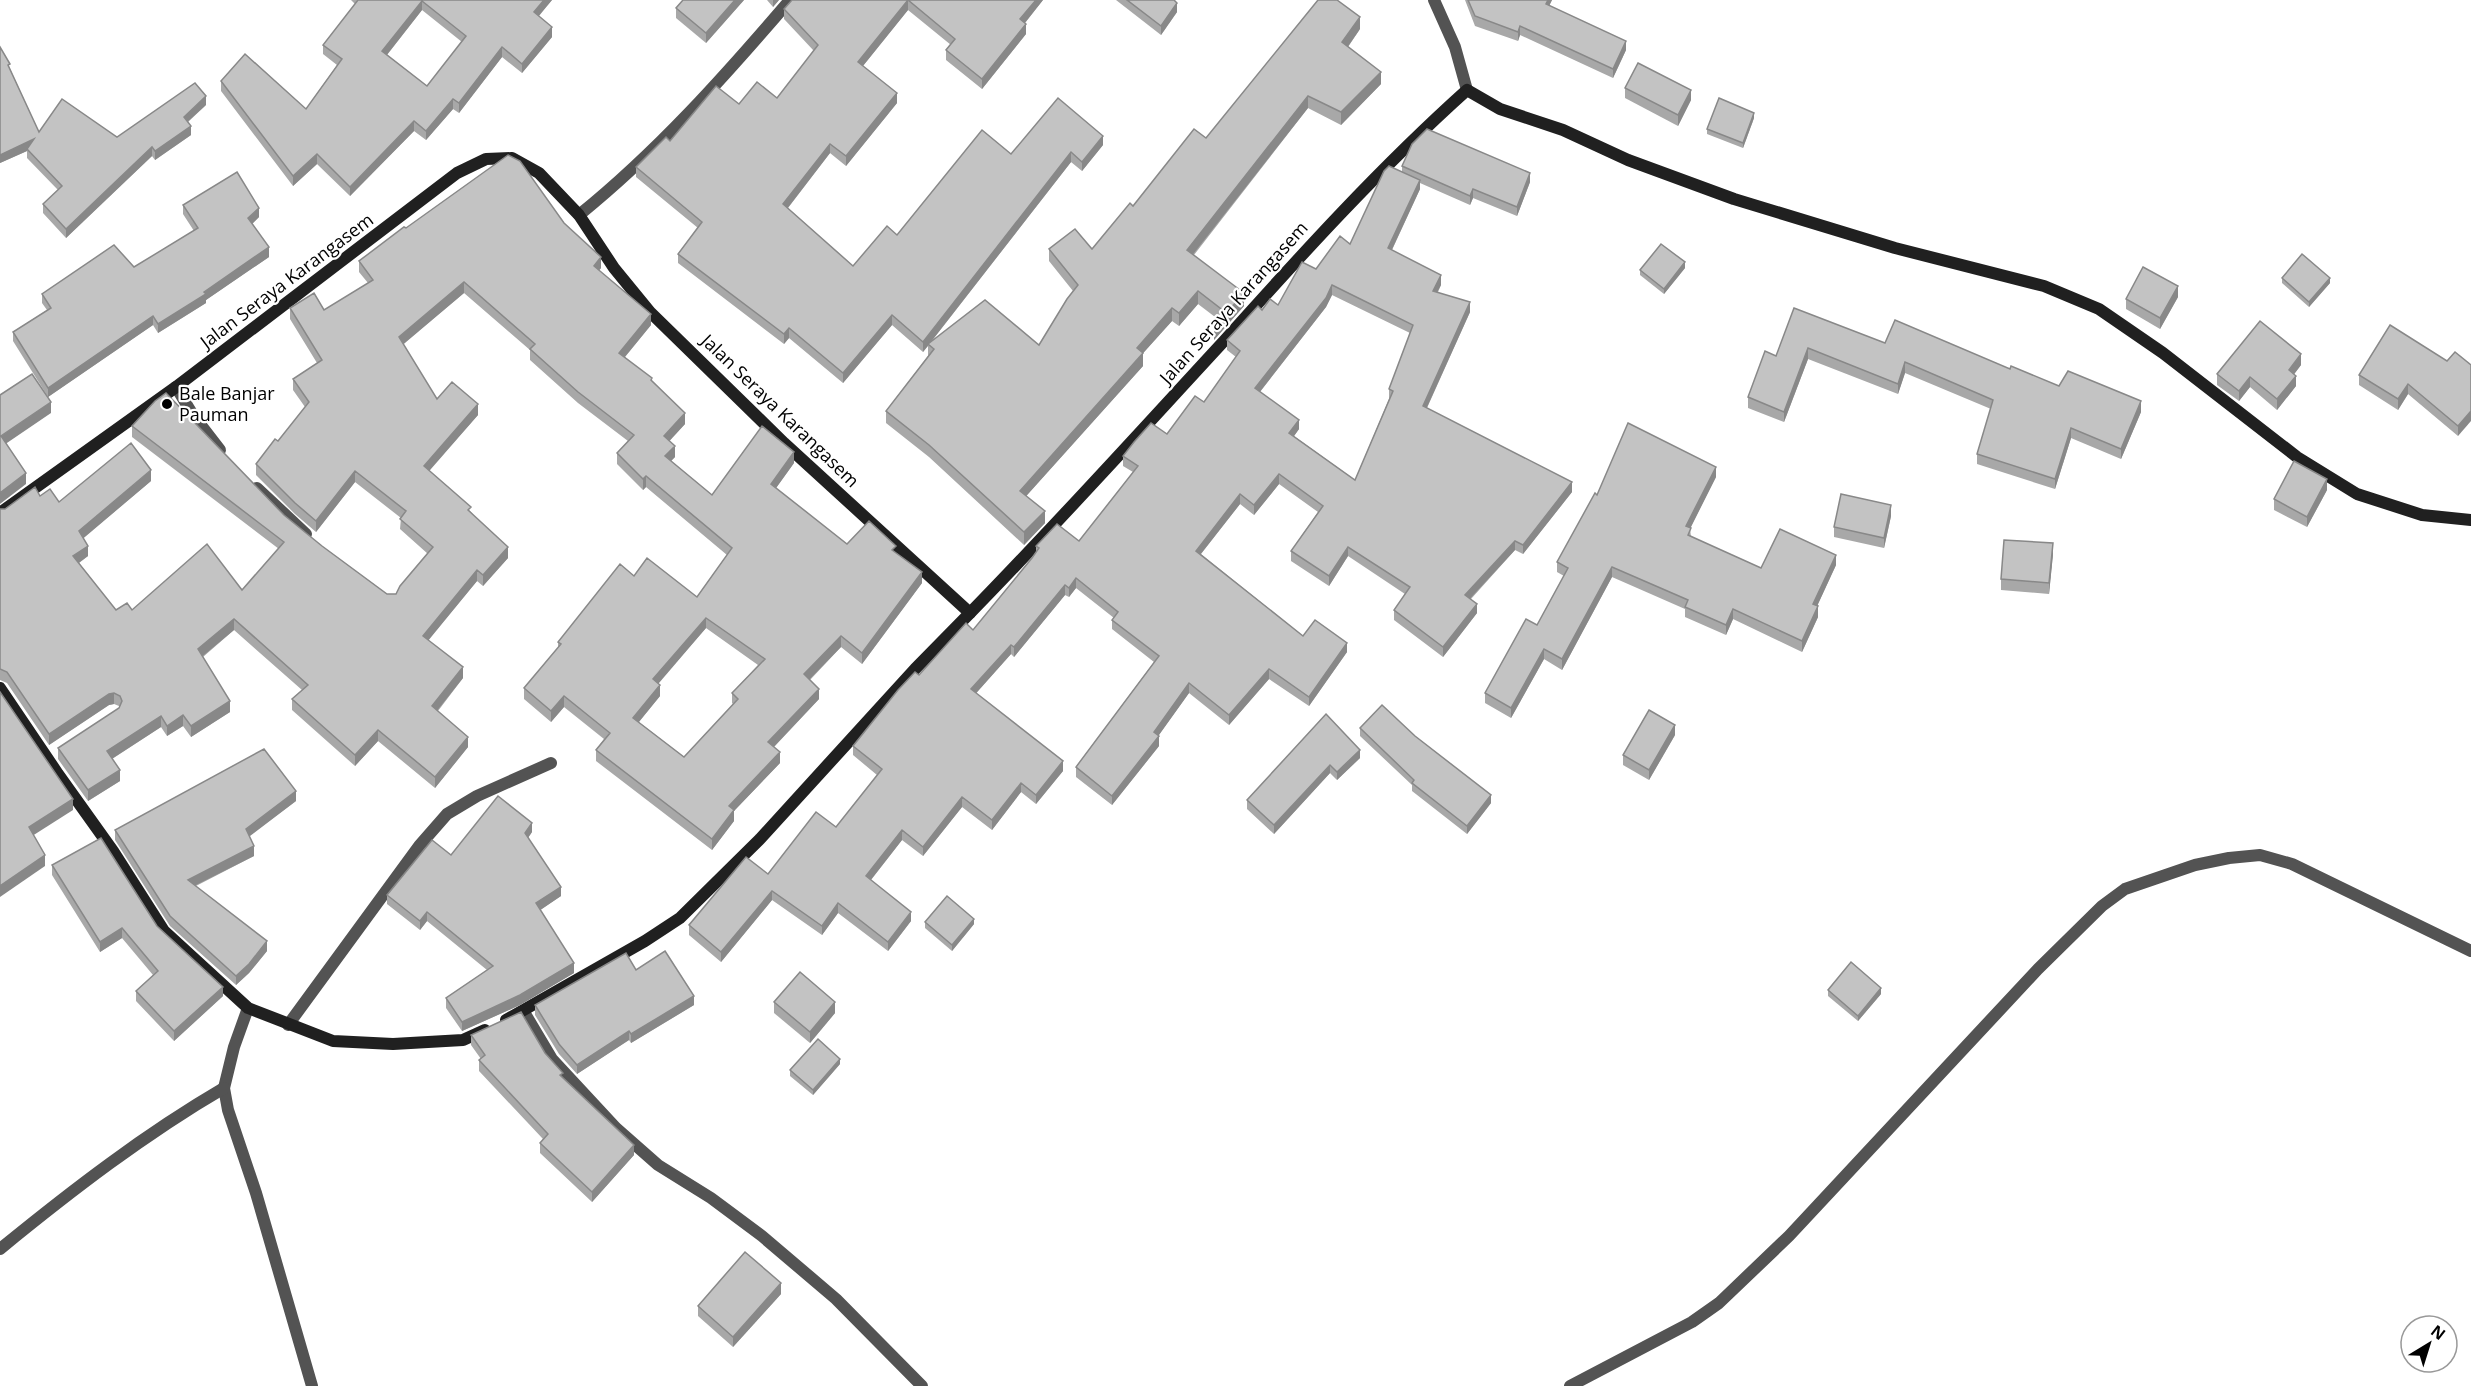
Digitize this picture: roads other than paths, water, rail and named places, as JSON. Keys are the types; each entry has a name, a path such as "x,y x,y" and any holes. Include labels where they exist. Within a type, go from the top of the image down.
{"street":[{"path":"579,215 615,186 683,121 790,0"},
{"path":"1434,0 1455,47 1467,90 1500,109 1563,130 1628,160 1734,199 1895,248 2044,286 2099,309 2163,353 2297,457 2357,494 2422,515 2471,520"},
{"name":"Jalan Seraya Karangasem","path":"0,513 176,387 457,173 486,159 512,158 539,173 579,215 614,268 650,312 784,443 970,613 1119,456 1301,255 1424,128 1467,90"},
{"path":"176,387 212,442 228,459"},
{"path":"251,483 319,545"},
{"path":"0,688 50,753 164,931 248,1008 333,1041 405,1044 463,1040 524,1012 680,918 760,839 915,669 970,613"},
{"path":"288,1024 419,846 447,814 477,796 551,762"},
{"path":"1570,1386 1692,1322 1719,1303 1789,1236 2038,969 2102,906 2125,889 2195,865 2260,855 2292,864 2471,951"},
{"path":"248,1008 234,1047 224,1088 228,1110 256,1193 312,1386"},
{"path":"524,1012 552,1059 616,1128 658,1165 711,1198 762,1236 812,1278 836,1299 922,1386"},
{"path":"0,1250 49,1209 172,1120 224,1088"}],"place":[{"name":"Bale Banjar Pauman","path":"167,404"}]}
